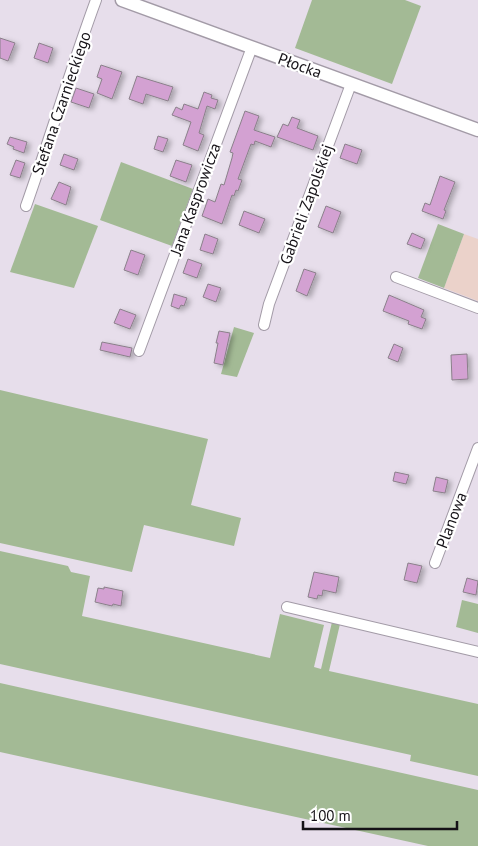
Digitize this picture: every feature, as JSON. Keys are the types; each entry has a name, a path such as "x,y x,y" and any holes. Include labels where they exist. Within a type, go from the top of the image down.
{"street":[{"name":"Stefana Czarnieckiego","path":"26,206 96,0"},
{"name":"Płocka","path":"122,0 478,130"},
{"name":"Jana Kasprowicza","path":"139,351 252,47"},
{"name":"Gabrieli Zapolskiej","path":"264,325 269,304 351,84"},
{"path":"396,277 478,308"},
{"name":"Planowa","path":"434,563 478,448"},
{"path":"287,607 478,652"}],"shaded area":[{"path":"464,234 478,239 478,301 444,288"}],"green space":[{"path":"312,0 405,0 421,6 392,84 295,48"},
{"path":"121,162 193,189 172,246 100,220"},
{"path":"35,204 98,226 74,288 10,272"},
{"path":"438,224 464,234 444,288 418,278"},
{"path":"234,327 254,333 237,377 221,374"},
{"path":"0,390 208,439 191,505 241,518 234,546 144,525 132,572 0,543"},
{"path":"0,551 68,566 71,572 90,576 82,616 270,658 280,614 324,625 314,667 321,669 332,622 340,624 329,671 478,704 478,776 410,761 411,755 0,664"},
{"path":"462,600 478,604 478,633 456,627"},
{"path":"0,683 478,790 478,846 428,846 0,752"}],"building":[{"path":"0,38 15,43 8,61 0,58"},
{"path":"39,43 53,48 48,63 34,58"},
{"path":"101,65 122,72 112,99 97,93 102,79 97,77"},
{"path":"137,76 173,87 168,101 146,94 143,104 129,99"},
{"path":"76,88 94,94 89,108 71,102"},
{"path":"204,92 212,95 211,98 218,100 215,109 207,106 199,133 204,135 198,151 183,145 191,122 172,115 176,107 182,110 184,104 198,109"},
{"path":"245,111 259,116 254,130 275,137 271,147 255,141 254,145 251,144 238,179 242,180 238,191 236,190 234,196 232,195 222,224 202,216 208,199 215,202 221,184 224,185 233,153 230,152"},
{"path":"292,117 300,120 297,128 318,136 313,150 277,137 283,124 288,126"},
{"path":"158,136 168,139 163,152 154,149"},
{"path":"10,137 27,142 24,153 13,149 14,147 7,144"},
{"path":"345,144 362,150 357,164 340,158"},
{"path":"64,154 78,159 74,170 60,165"},
{"path":"16,160 25,163 20,178 10,175"},
{"path":"176,160 192,165 186,182 170,176"},
{"path":"440,176 455,182 444,210 446,211 443,219 422,211 425,203 430,205"},
{"path":"59,182 71,187 66,205 51,199"},
{"path":"326,206 341,212 333,233 318,227"},
{"path":"244,211 265,219 259,233 239,225"},
{"path":"412,233 425,239 421,249 407,244"},
{"path":"205,234 218,239 213,254 200,250"},
{"path":"131,250 145,255 138,275 124,270"},
{"path":"188,259 202,264 197,278 183,273"},
{"path":"304,269 316,273 307,296 296,291"},
{"path":"208,284 221,288 216,302 203,297"},
{"path":"174,294 187,298 184,306 181,305 179,309 171,306"},
{"path":"389,295 424,310 421,317 426,319 422,329 408,324 409,321 383,311"},
{"path":"120,309 136,315 130,329 114,323"},
{"path":"219,331 230,333 223,365 214,363"},
{"path":"102,342 132,348 130,357 100,350"},
{"path":"394,344 403,348 398,362 388,358"},
{"path":"467,354 468,379 452,380 451,355"},
{"path":"395,472 409,475 406,484 393,481"},
{"path":"436,477 448,480 445,493 433,491"},
{"path":"408,563 422,566 417,583 404,580"},
{"path":"314,572 339,577 336,593 323,590 322,596 318,595 317,599 308,597"},
{"path":"467,578 478,581 476,595 463,592"},
{"path":"104,587 123,591 121,606 95,602 98,588 104,589"}]}
